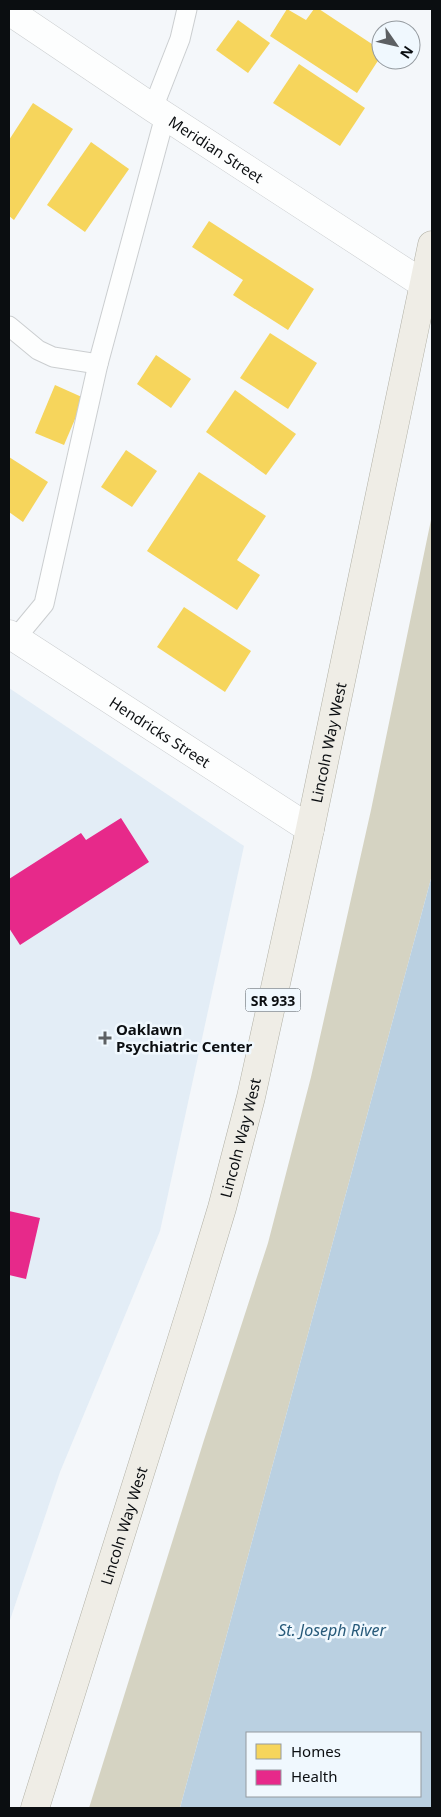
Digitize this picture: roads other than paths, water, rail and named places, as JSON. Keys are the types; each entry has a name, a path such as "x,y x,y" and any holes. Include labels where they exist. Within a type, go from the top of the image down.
{"main road":[{"name":"Lincoln Way West","path":"35,1808 142,1471 222,1208 251,1097 310,829 432,246"}],"street":[{"name":"Meridian Street","path":"9,11 159,112 425,285"},
{"name":"Hendricks Street","path":"12,637 310,829"}],"lane":[{"path":"12,637 44,604 98,364 159,112 188,9"},
{"path":"9,326 38,350 53,357 98,364"}],"water":[{"name":"St. Joseph River","path":"432,875 432,1808 180,1808"}],"place":[{"name":"Oaklawn Psychiatric Center","path":"105,1038"}]}
